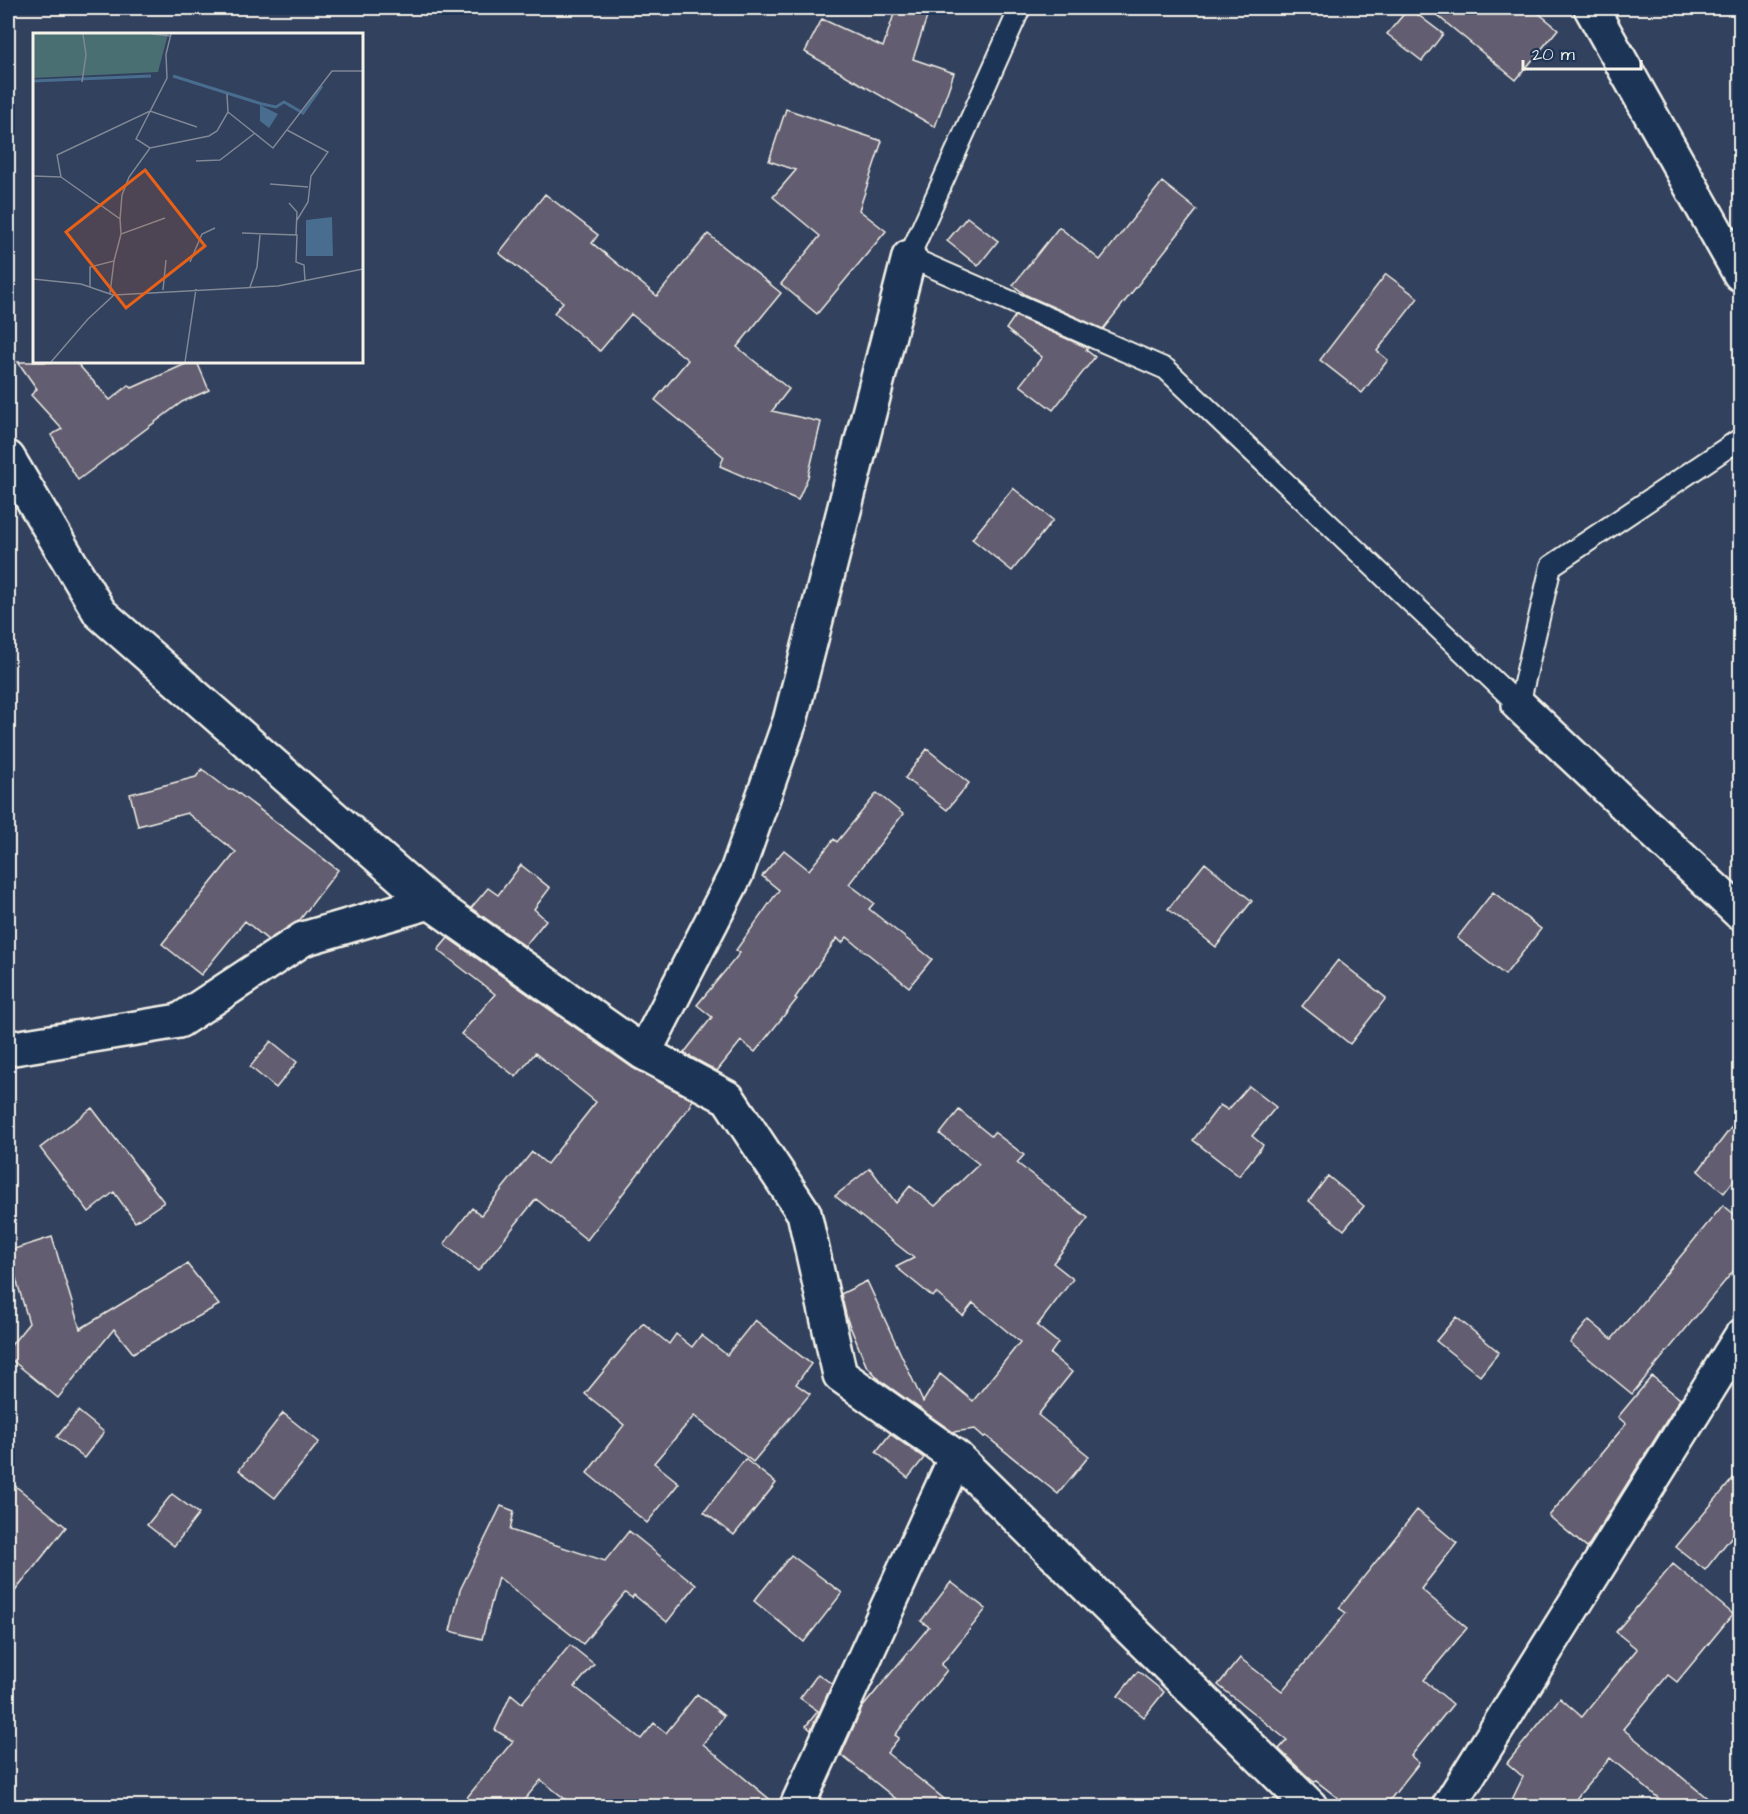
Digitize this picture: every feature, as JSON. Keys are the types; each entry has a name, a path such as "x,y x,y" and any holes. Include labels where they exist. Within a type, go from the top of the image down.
{"street":[{"path":"1591,8 1740,274"},
{"path":"644,1053 736,874 790,721 909,257"},
{"path":"8,458 100,613 430,902 644,1053 728,1098 804,1213 840,1376 956,1457 1310,1806"},
{"path":"1519,705 1740,913"},
{"path":"8,1049 179,1021 303,939 430,902"},
{"path":"1449,1806 1740,1338"},
{"path":"797,1806 956,1457"}],"lane":[{"path":"1020,8 909,257 1166,369 1519,705"},
{"path":"1519,705 1551,566 1740,439"}],"building":[{"path":"896,8 930,8 913,59 954,73 935,127 805,52 822,19 883,47"},
{"path":"1409,8 1443,34 1422,61 1387,34"},
{"path":"1428,8 1532,8 1558,29 1516,80"},
{"path":"786,109 882,141 859,210 886,231 817,314 781,284 820,236 773,197 796,170 769,161"},
{"path":"1162,182 1197,210 1103,329 1026,295 1013,285 1059,227 1100,260"},
{"path":"545,194 598,235 592,243 657,296 708,234 781,293 737,347 789,389 772,411 821,422 808,477 798,500 720,466 724,457 655,400 688,360 631,314 600,351 554,313 563,302 499,253"},
{"path":"967,217 998,241 978,266 947,241"},
{"path":"1386,274 1418,298 1377,351 1388,360 1362,393 1320,360"},
{"path":"1015,316 1088,348 1086,350 1095,357 1053,410 1020,385 1042,357 1006,329"},
{"path":"18,362 77,363 110,400 129,385 132,388 188,363 197,363 209,390 182,402 78,480 51,435 62,429 31,395 37,389"},
{"path":"1013,488 1053,520 1012,571 972,539"},
{"path":"927,749 969,783 947,810 905,778"},
{"path":"202,769 229,790 233,789 338,870 299,921 268,940 245,921 201,975 162,944 236,852 187,813 138,826 130,794 196,777"},
{"path":"877,793 903,814 849,884 874,903 869,909 932,959 909,987 847,937 842,943 837,938 795,998 797,999 755,1052 741,1041 717,1071 684,1053 712,1017 697,1005 740,953 736,950 779,890 762,876 784,850 809,870 834,839 837,842"},
{"path":"1205,863 1252,901 1216,947 1168,909"},
{"path":"521,865 550,888 534,909 546,920 525,946 471,908 488,888 498,895"},
{"path":"1493,892 1541,929 1505,975 1457,938"},
{"path":"448,938 633,1068 693,1100 587,1240 536,1199 478,1271 444,1244 472,1208 481,1215 532,1152 547,1164 596,1102 535,1053 516,1077 461,1034 495,994 438,950"},
{"path":"1338,960 1386,998 1350,1044 1302,1006"},
{"path":"271,1041 297,1062 276,1088 250,1067"},
{"path":"1249,1086 1276,1107 1252,1136 1263,1145 1239,1176 1193,1140 1220,1105 1228,1110"},
{"path":"92,1108 164,1202 135,1222 114,1192 89,1212 40,1148"},
{"path":"959,1110 991,1136 994,1132 1024,1155 1017,1163 1088,1218 1053,1263 1073,1279 1037,1326 1058,1343 1050,1354 1072,1372 1038,1415 1089,1456 1058,1494 986,1436 984,1437 975,1429 953,1432 881,1381 866,1365 847,1319 841,1294 867,1281 923,1402 940,1374 973,1401 1020,1342 973,1303 963,1316 936,1293 933,1297 896,1267 914,1258 835,1196 870,1168 896,1203 910,1186 935,1206 979,1164 940,1134"},
{"path":"1740,1116 1740,1172 1724,1193 1698,1171"},
{"path":"1328,1176 1364,1206 1344,1230 1309,1201"},
{"path":"1723,1205 1740,1219 1740,1263 1632,1394 1570,1343 1589,1320 1612,1339"},
{"path":"52,1237 80,1329 187,1264 219,1305 133,1353 114,1329 58,1398 8,1357 8,1349 29,1323 8,1251"},
{"path":"1456,1317 1499,1352 1480,1376 1436,1341"},
{"path":"755,1320 811,1364 796,1384 810,1394 753,1462 694,1416 654,1463 679,1483 647,1523 587,1473 624,1425 585,1394 643,1323 669,1344 676,1334 692,1347 701,1335 727,1355"},
{"path":"1652,1376 1680,1399 1587,1548 1549,1516 1626,1424 1618,1417"},
{"path":"78,1411 104,1432 84,1458 57,1437"},
{"path":"283,1413 319,1442 275,1498 239,1470"},
{"path":"890,1434 924,1458 908,1478 876,1452"},
{"path":"745,1459 776,1483 734,1535 704,1512"},
{"path":"1740,1470 1740,1526 1705,1570 1676,1547"},
{"path":"8,1480 66,1527 8,1600"},
{"path":"172,1494 199,1514 174,1546 147,1525"},
{"path":"501,1506 514,1511 510,1530 605,1561 629,1531 696,1585 667,1622 634,1595 632,1598 625,1593 583,1644 498,1577 482,1639 450,1631 460,1590"},
{"path":"1417,1510 1457,1543 1421,1589 1467,1628 1424,1680 1453,1704 1411,1756 1419,1763 1385,1806 1348,1806 1316,1781 1314,1782 1279,1749 1287,1740 1218,1685 1240,1658 1282,1691 1346,1613 1339,1608"},
{"path":"791,1555 842,1593 804,1642 754,1601"},
{"path":"1673,1564 1733,1614 1677,1682 1668,1675 1623,1729 1717,1806 1668,1806 1610,1758 1570,1806 1509,1806 1523,1777 1507,1763 1560,1698 1582,1717 1637,1649 1616,1632"},
{"path":"951,1582 986,1609 941,1665 947,1670 895,1735 899,1738 887,1753 953,1806 905,1806 841,1755 862,1708 929,1627 921,1621"},
{"path":"570,1645 594,1664 575,1687 641,1739 654,1723 666,1733 697,1694 724,1716 703,1744 778,1806 574,1806 541,1780 519,1806 460,1806 513,1741 495,1730 511,1694 522,1703"},
{"path":"1138,1671 1164,1692 1144,1717 1118,1696"},
{"path":"818,1674 832,1684 811,1730 806,1726 818,1711 800,1698"}]}
